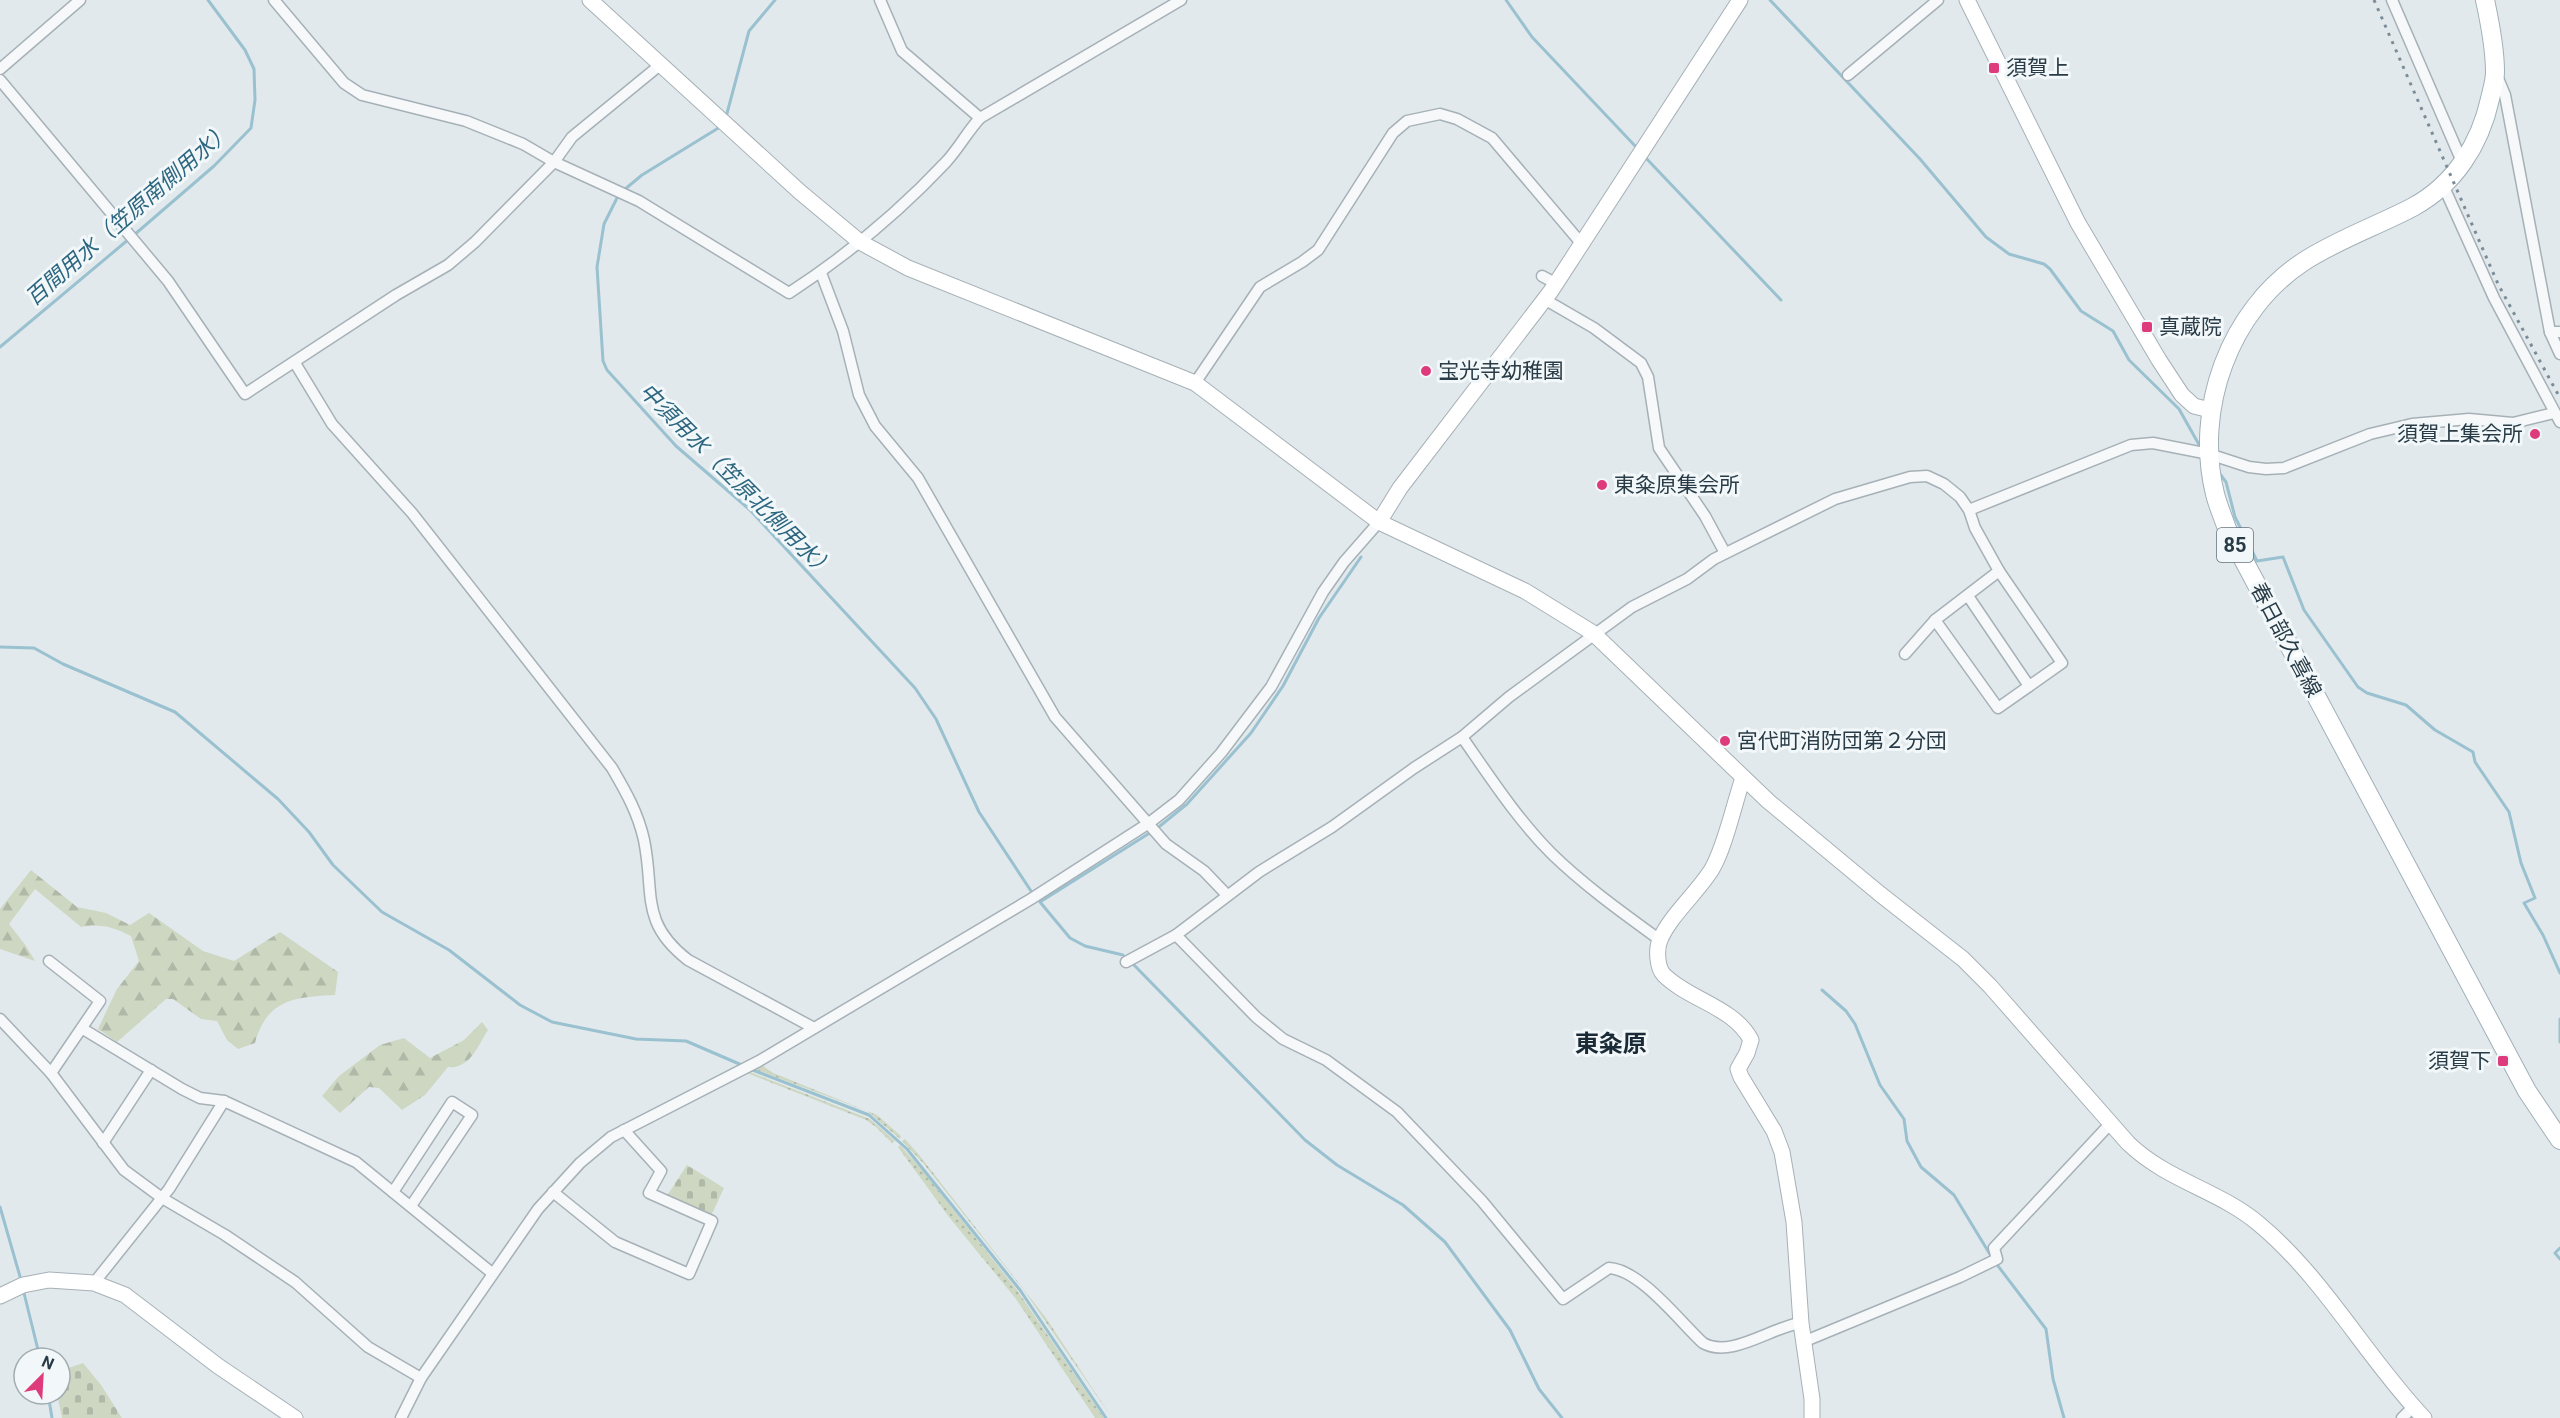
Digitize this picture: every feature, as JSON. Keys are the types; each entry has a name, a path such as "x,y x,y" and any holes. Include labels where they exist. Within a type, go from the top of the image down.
{"main road":[{"name":"春日部久喜線","path":"2485,0 2495,73 2486,116 2478,138 2463,164 2443,185 2416,205 2304,261 2282,279 2260,302 2241,328 2228,352 2210,410 2209,454 2215,494 2227,529 2527,1091 2560,1140"}],"street":[{"path":"0,69 80,0"},
{"path":"274,0 344,83 362,95 466,121 523,144 554,162 639,201 789,293 820,273 860,242 948,160 966,133 980,118 1181,0"},
{"path":"590,0 800,192 860,242 908,268 1195,383 1378,522 1525,591 1593,633 1743,778 1872,888 1963,959 1990,986 2110,1124 2145,1160 2217,1197 2258,1222 2291,1254 2339,1313 2372,1359 2418,1412 2402,1418"},
{"path":"880,0 902,51 980,118"},
{"path":"400,1418 421,1378 538,1209 580,1163 611,1137 739,1071 814,1028 1031,899 1149,823 1179,800 1272,687 1323,592 1544,299 1549,280 1581,243 1740,0"},
{"path":"1848,75 1938,0"},
{"path":"1967,0 2078,223 2153,350 2182,395 2194,406 2210,410"},
{"path":"2392,0 2463,164"},
{"path":"0,80 168,281 245,394 396,295 448,265 475,242 554,162 572,137 660,65"},
{"path":"2495,73 2505,95 2560,354"},
{"path":"1195,383 1260,287 1318,250 1393,133 1407,122 1440,114 1457,119 1491,138 1581,243"},
{"path":"1970,510 2131,445 2153,443 2209,454 2249,467 2284,468 2370,434 2412,424 2469,419 2513,423 2557,418 2494,298 2443,185"},
{"path":"820,273 843,331 860,395 875,426 918,478 1055,717 1166,844 1199,866 1227,895"},
{"path":"1544,299 1594,328 1641,363 1648,377 1659,448 1705,516 1725,553"},
{"path":"295,363 332,424 412,513 612,768 633,804 644,839 654,922 662,935 688,960 814,1028"},
{"path":"1126,962 1176,935 1227,895 1332,827 1414,768 1462,737 1593,633 1632,607 1687,579 1725,553 1835,499 1910,477 1927,476 1944,484 1960,497 1970,510 1975,528 1999,571 2062,663 1998,708 1935,620"},
{"path":"1905,654 1935,620 1999,571"},
{"path":"1968,596 2029,686"},
{"path":"1462,737 1510,805 1551,853 1612,905 1660,940"},
{"path":"1743,778 1714,866 1660,940 1658,951 1661,973 1673,983 1733,1020 1745,1029 1751,1040 1738,1069 1774,1131 1782,1152 1794,1222 1801,1323 1812,1399 1812,1418"},
{"path":"1176,935 1256,1017 1283,1039 1326,1060 1398,1112 1482,1201 1563,1299 1609,1268 1616,1269 1649,1290 1703,1343 1712,1348 1728,1348 1801,1323"},
{"path":"50,962 100,1001 51,1073"},
{"path":"0,1019 51,1073 124,1170 162,1198 225,1234 295,1282 368,1347 421,1378"},
{"path":"83,1029 201,1098 224,1101 356,1162 492,1273"},
{"path":"103,1143 151,1070"},
{"path":"94,1283 162,1198 224,1101"},
{"path":"393,1192 452,1102 472,1115 411,1206"},
{"path":"1803,1342 1960,1277 1997,1259 1994,1248 2110,1124"},
{"path":"553,1192 615,1242 689,1274 711,1221 649,1193 661,1171 624,1130"},
{"path":"0,1296 23,1285 49,1280 94,1283 125,1295 218,1366 295,1418"}],"green space":[{"path":"31,870 77,907 106,913 130,925 149,913 203,951 234,961 280,932 338,972 335,995 307,997 284,1003 267,1017 255,1043 238,1049 227,1040 217,1021 201,1019 173,999 166,999 117,1042 98,1029 117,989 139,961 131,936 106,927 94,925 81,927 35,889 9,924 35,961 0,949 0,909"},
{"path":"482,1022 488,1030 472,1056 456,1067 448,1067 425,1095 402,1110 379,1088 369,1087 340,1113 322,1096 339,1076 380,1045 404,1038 430,1058 464,1040"},
{"path":"761,1064 771,1072 877,1115 901,1136 900,1139 867,1111 754,1069"},
{"path":"750,1072 870,1119 895,1141 892,1143 866,1120 747,1073"},
{"path":"905,1139 1046,1318 1112,1418 1023,1289 923,1163 902,1141"},
{"path":"900,1145 1017,1290 1104,1418 1095,1418 1016,1299 949,1217 898,1147"},
{"path":"687,1165 724,1188 710,1218 665,1199"},
{"path":"83,1363 101,1385 122,1418 62,1418 60,1406 72,1406 72,1367"}],"waterway":[{"name":"百間用水（笠原南側用水）","path":"134,235 214,166 251,128 255,100 254,69 245,50 208,0"},
{"name":"中須用水（笠原北側用水）","path":"726,117 749,31 775,0"},
{"path":"1506,0 1532,37 1638,149"},
{"path":"1770,0 1920,159 1986,237 2009,254 2044,264 2081,311 2113,331 2129,360 2179,409 2202,450"},
{"name":"中須用水（笠原北側用水）","path":"624,190 642,175 720,127"},
{"path":"1644,156 1781,300"},
{"name":"中須用水（笠原北側用水）","path":"619,194 604,224 597,267 603,361 607,370 676,446 750,510 915,688 936,719 979,812 1031,891"},
{"name":"百間用水（笠原南側用水）","path":"0,347 129,239"},
{"path":"2220,474 2226,482 2235,517 2257,561 2283,557 2304,610 2358,687 2367,693 2406,705 2435,730 2473,752 2475,762 2509,812 2521,863 2535,898 2524,903 2543,935 2560,973"},
{"path":"1160,826 1187,804 1251,733 1283,686 1319,618 1361,557"},
{"path":"0,647 34,648 63,664 175,712 278,799 309,832 333,865 382,912 449,950 520,1005 552,1022 636,1039 686,1041 744,1066"},
{"path":"1123,955 1085,946 1070,938 1040,902 1148,834"},
{"name":"中須用水（笠原北側用水）","path":"1134,965 1305,1140 1337,1165 1403,1205 1445,1242 1510,1330 1539,1389 1562,1418"},
{"path":"1822,990 1846,1011 1855,1024 1880,1085 1904,1119 1907,1141 1921,1167 1954,1195 1991,1256"},
{"path":"2560,1019 2560,1042"},
{"path":"750,1069 869,1115 907,1149 1020,1290 1106,1418"},
{"name":"百間用水（笠原南側用水）","path":"0,1207 21,1280"},
{"path":"2560,1248 2555,1253 2560,1259"},
{"path":"1995,1262 2046,1329 2053,1379 2064,1418"},
{"name":"百間用水（笠原南側用水）","path":"23,1289 37,1346"},
{"name":"百間用水（笠原南側用水）","path":"50,1406 52,1418"}],"railway":[{"path":"2374,0 2498,284 2560,398"}],"place":[{"name":"須賀上","path":"1994,68"},
{"name":"真蔵院","path":"2147,327"},
{"name":"宝光寺幼稚園","path":"1426,371"},
{"name":"須賀上集会所","path":"2535,434"},
{"name":"東粂原集会所","path":"1602,485"},
{"name":"宮代町消防団第２分団","path":"1725,741"},
{"name":"須賀下","path":"2503,1061"}],"district":[{"name":"東粂原","path":"1611,1044"}]}
